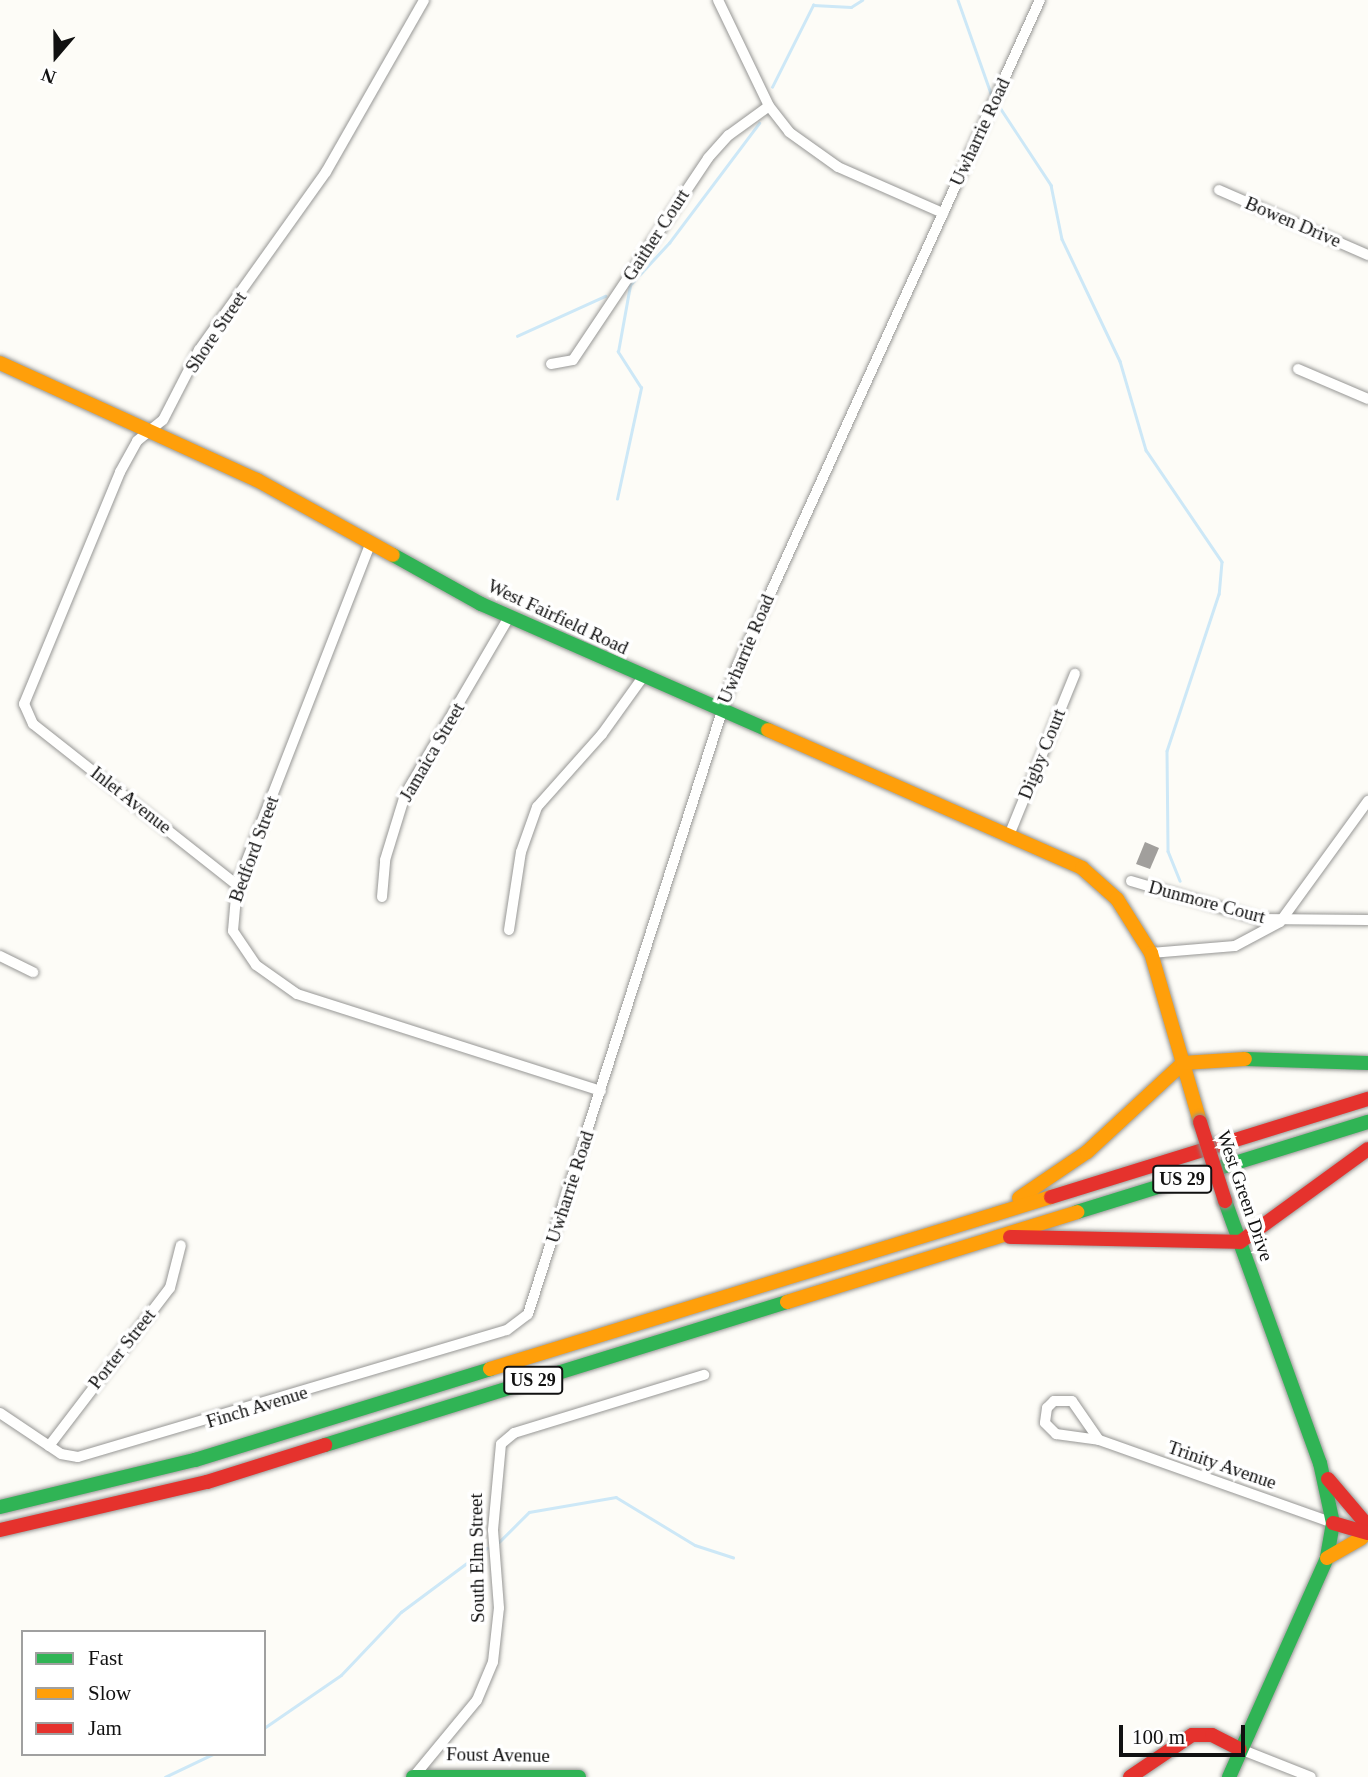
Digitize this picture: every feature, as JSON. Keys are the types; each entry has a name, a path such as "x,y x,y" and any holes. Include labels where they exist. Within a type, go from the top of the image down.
{"main road":[{"name":"West Fairfield Road","path":"0,363 150,431 371,542 509,617 1010,833 1068,860 1107,890"},
{"name":"West Green Drive","path":"1107,890 1151,953 1225,1201 1322,1469 1333,1523 1327,1558 1229,1777"},
{"path":"993,1213 1087,1152 1183,1063 1201,1058 1368,1063"},
{"name":"US 29","path":"0,1507 195,1460 1368,1099"},
{"name":"US 29","path":"0,1530 207,1482 1368,1122"},
{"path":"995,1236 1240,1242 1368,1149"},
{"path":"1322,1469 1367,1534 1327,1558"},
{"name":"West Green Drive","path":"1312,1591 1333,1523"},
{"name":"Trinity Avenue","path":"1333,1523 1367,1534"},
{"path":"1130,1777 1192,1735 1212,1735 1240,1749"},
{"name":"Foust Avenue","path":"414,1776 579,1777"}],"street":[{"name":"Shore Street","path":"26,715 25,697 120,472 150,431 163,420 198,350 326,172 424,0"},
{"path":"718,0 769,106 789,132 838,167 943,213"},
{"name":"Uwharrie Road","path":"521,1322 536,1291 720,710 1040,0"},
{"name":"Gaither Court","path":"551,364 573,360 708,158 769,106"},
{"name":"Bowen Drive","path":"1219,190 1368,255"},
{"path":"1298,369 1368,399"},
{"name":"Bedford Street","path":"371,542 237,885 233,931 256,965 287,989 601,1091"},
{"name":"Jamaica Street","path":"382,897 385,860 405,795 509,617"},
{"name":"Digby Court","path":"1010,833 1075,674"},
{"path":"509,930 521,852 537,807 602,734 643,677"},
{"name":"Inlet Avenue","path":"26,715 237,885"},
{"path":"1151,953 1235,946 1282,920 1368,801"},
{"name":"Dunmore Court","path":"1131,881 1259,919 1368,920"},
{"path":"0,956 33,972"},
{"name":"Porter Street","path":"49,1446 170,1288 181,1245"},
{"name":"Finch Avenue","path":"0,1413 69,1457 119,1447 521,1322"},
{"name":"South Elm Street","path":"414,1776 477,1700 493,1662 499,1608 493,1531 501,1444 514,1433 704,1375"},
{"name":"Trinity Avenue","path":"1099,1440 1072,1401 1054,1401 1047,1408 1045,1423 1051,1431 1099,1440 1333,1523"},
{"path":"1240,1749 1311,1777"}],"building":[{"path":"1145,842 1159,848 1150,869 1136,864"}],"waterway":[{"path":"772,87 813,5 851,7 862,0"},
{"path":"958,0 991,93"},
{"path":"999,106 1051,185 1062,239 1120,361 1146,450 1222,562 1219,594 1167,751 1168,851 1180,881"},
{"path":"629,286 669,243 759,123"},
{"path":"617,499 641,388 618,352 630,285"},
{"path":"517,336 605,296"},
{"path":"499,1542 529,1512 616,1497 695,1545 733,1557"},
{"path":"266,1727 341,1675 401,1612 487,1548"},
{"path":"165,1777 209,1756"}],"traffic: fast":[{"path":"393,555 481,604 768,730"},
{"path":"1245,1059 1368,1063"},
{"path":"1077,1212 1368,1122"},
{"path":"1225,1201 1320,1463 1333,1523 1327,1558 1229,1777"},
{"path":"325,1445 787,1302"},
{"path":"0,1507 195,1460 490,1369"},
{"path":"413,1777 579,1777"}],"traffic: slow":[{"path":"0,363 257,480 393,555"},
{"path":"768,730 1082,868 1117,899 1151,953 1200,1122"},
{"path":"1019,1198 1087,1152 1183,1063 1245,1059"},
{"path":"490,1369 1051,1197"},
{"path":"787,1302 1077,1212"},
{"path":"1327,1558 1362,1538"}],"traffic: jam":[{"path":"1051,1197 1368,1099"},
{"path":"1200,1122 1225,1201"},
{"path":"1010,1237 1240,1242 1368,1149"},
{"path":"0,1530 207,1482 325,1445"},
{"path":"1328,1479 1368,1526"},
{"path":"1333,1523 1368,1533"},
{"path":"1130,1777 1192,1735 1212,1735 1240,1749"}]}
